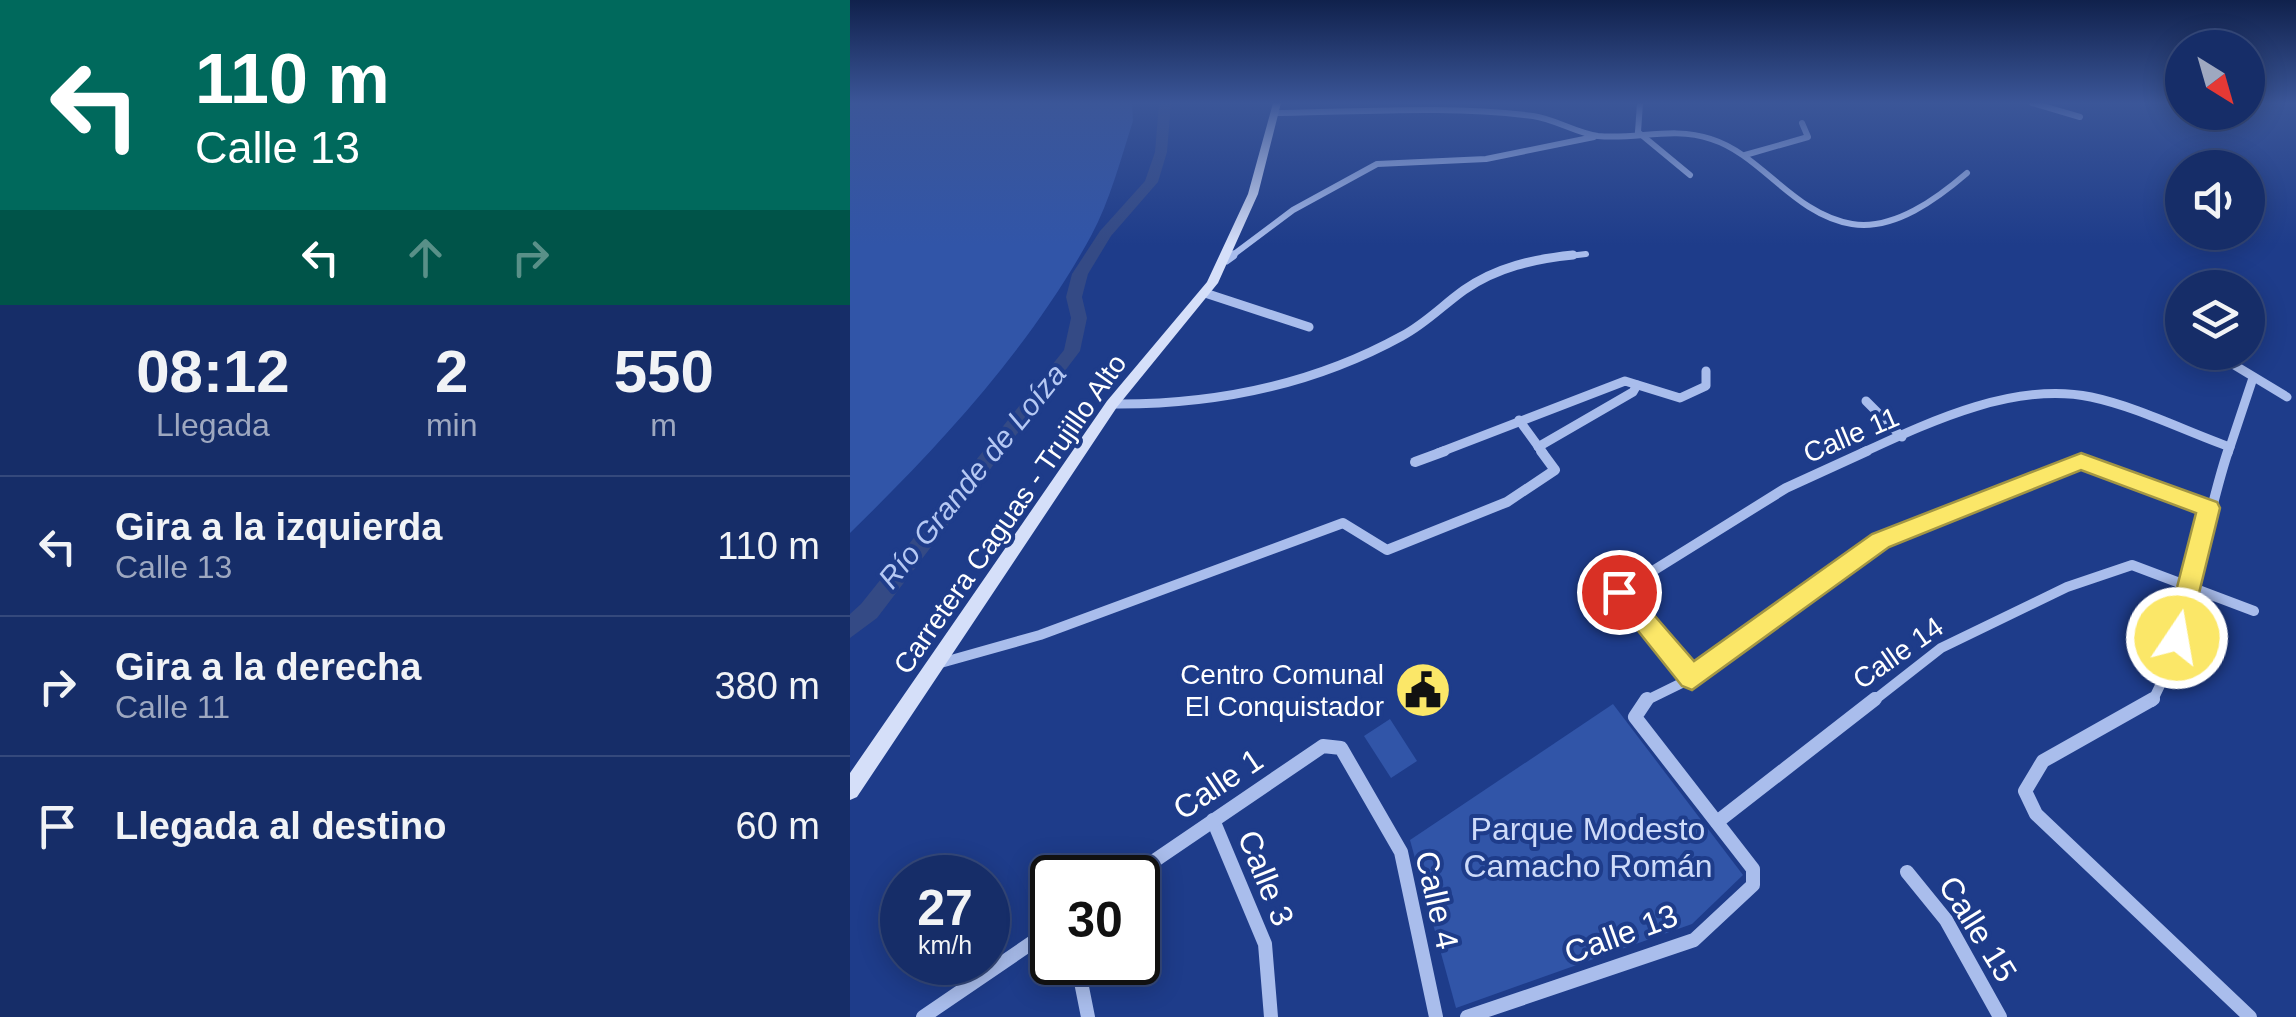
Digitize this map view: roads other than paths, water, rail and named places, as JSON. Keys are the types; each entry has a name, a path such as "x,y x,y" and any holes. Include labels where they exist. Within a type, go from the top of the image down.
{"street":[{"name":"Carretera Caguas - Trujillo Alto","path":"850,790 1112,404 1204,293 1226,260 1253,194 1265,150"},
{"path":"1226,260 1293,210 1377,164 1486,158 1524,150"},
{"path":"1660,150 1690,175"},
{"path":"1736,150 1784,194 1852,224 1880,222 1931,203 1967,173"},
{"path":"1745,155 1761,150"},
{"path":"1112,404 1227,399 1270,388 1404,336 1496,272 1532,260 1586,254"},
{"path":"1204,293 1309,327"},
{"path":"2241,370 2286,397"},
{"path":"1415,462 1625,381 1680,398 1706,386 1706,371"},
{"path":"2250,1017 2036,814 2025,790 2043,761 2152,702 2172,664 2209,508 2253,378"},
{"path":"1538,446 1633,392 1638,385"},
{"name":"Calle 11","path":"1692,678 1619,592 1786,488 1902,437 2000,400 2043,394 2116,403 2230,446"},
{"path":"1866,401 1902,437"},
{"path":"936,664 1040,635 1343,523 1387,550 1507,502 1555,470 1519,420"},
{"name":"Calle 13","path":"1467,1017 1694,940 1753,886 1752,869 1635,718 1643,701 1692,678 1880,540 2081,462 2209,508"},
{"name":"Calle 14","path":"1717,822 1941,648 2067,587 2132,565 2254,611"},
{"name":"Calle 1","path":"1160,856 1323,746 1342,748"},
{"name":"Calle 4","path":"1342,748 1401,852 1436,1017"},
{"name":"Calle 3","path":"1213,820 1265,944 1271,1017"},
{"name":"Calle 15","path":"1907,872 1946,920 2000,1017"},
{"path":"923,1017 1030,944"},
{"path":"1082,985 1088,1017"}],"waterway":[{"name":"Río Grande de Loíza","path":"850,628 869,611 1072,351 1079,318 1074,297 1080,274 1105,234 1151,182 1161,150"}],"place":[{"name":"Centro Comunal El Conquistador","path":"1423,690"}],"park label":[{"name":"Parque Modesto Camacho Román","path":"1588,848"}]}
